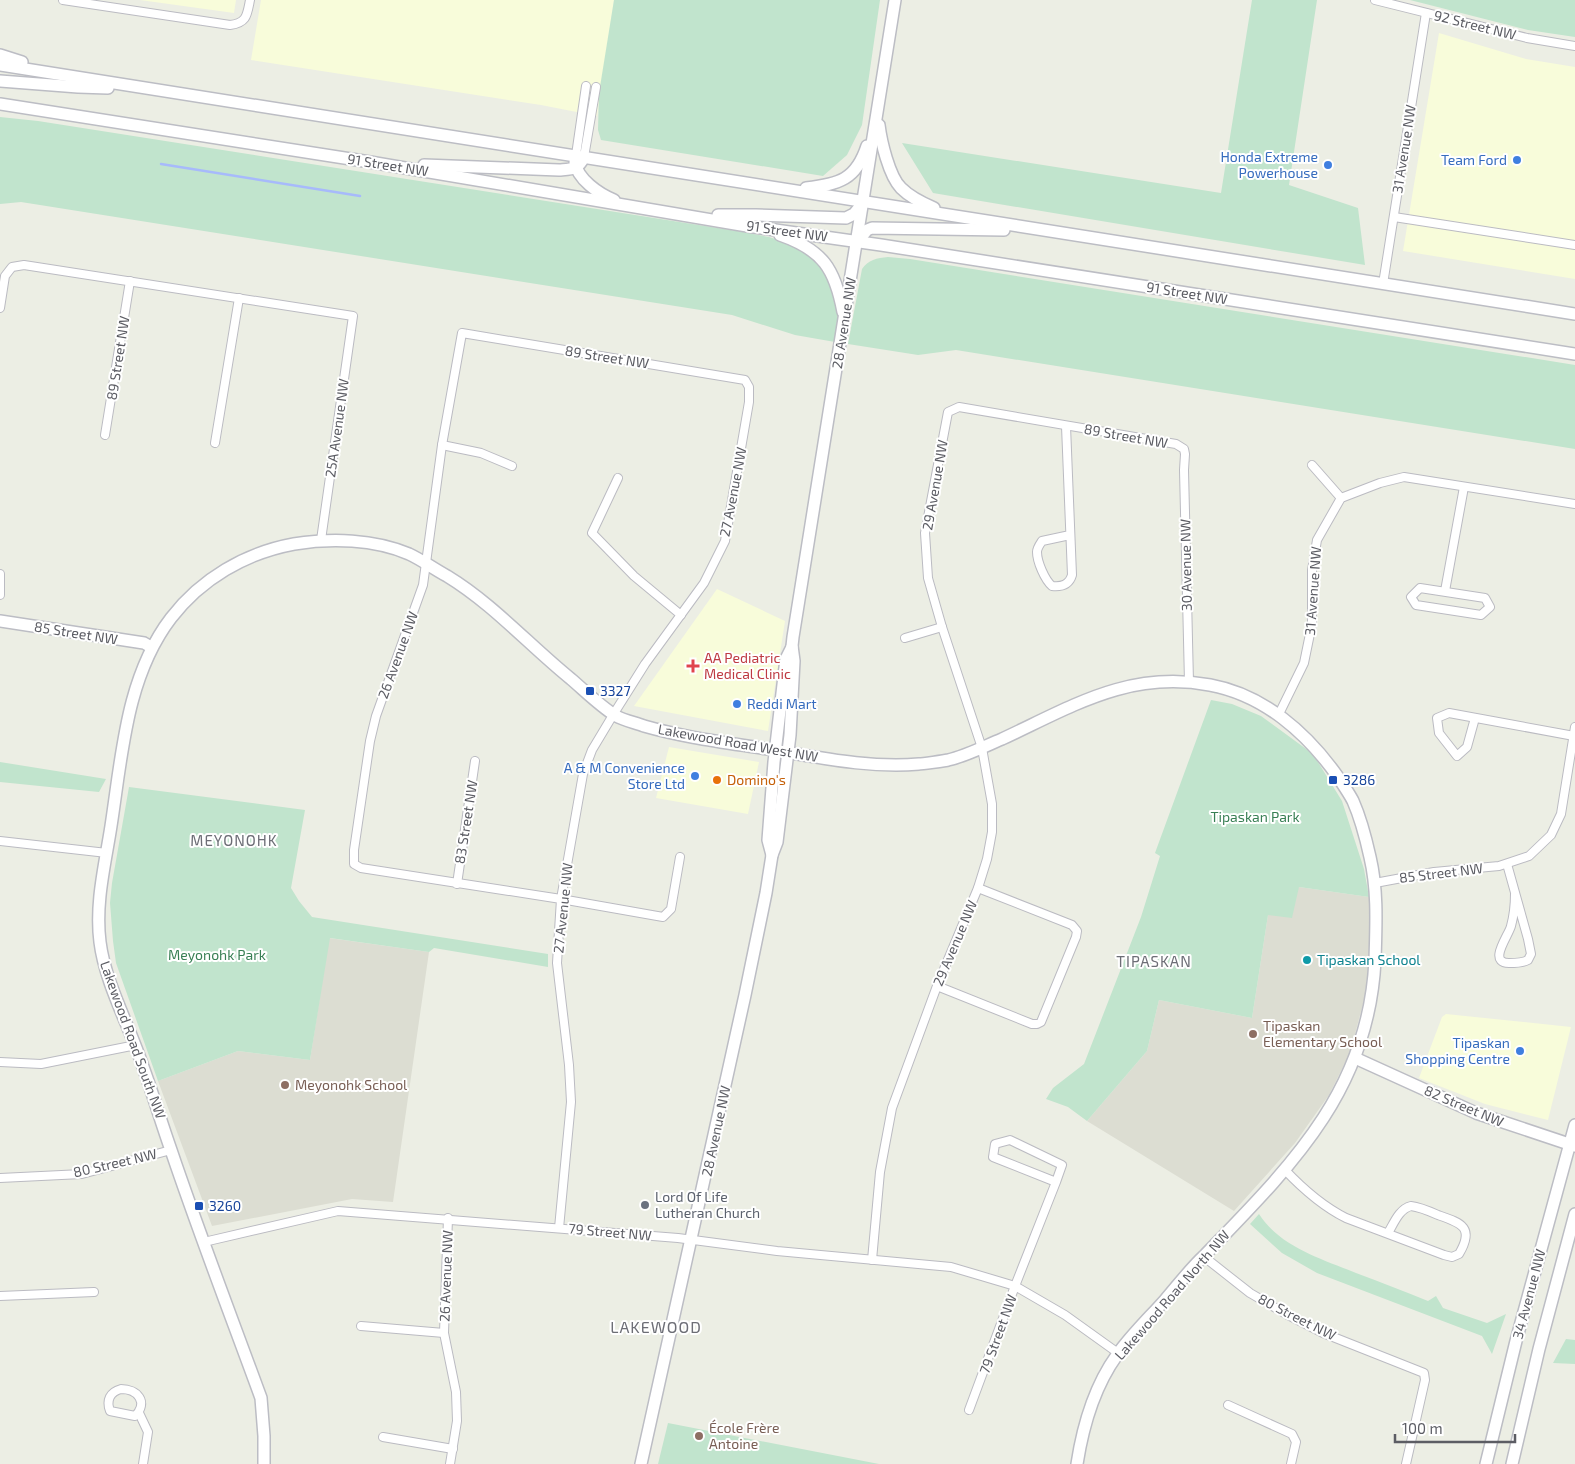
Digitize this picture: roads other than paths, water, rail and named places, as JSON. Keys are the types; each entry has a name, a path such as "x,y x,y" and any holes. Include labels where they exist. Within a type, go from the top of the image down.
{"main road":[{"name":"28 Avenue NW","path":"772,855 768,840 775,750 786,659 792,646 864,201 894,0"},
{"path":"0,55 62,75"},
{"path":"0,65 1575,314"},
{"path":"0,81 78,87 148,88"},
{"name":"91 Street NW","path":"0,104 370,162 747,226 1575,354"},
{"path":"0,112 22,107"},
{"path":"792,190 835,184 852,173 863,157 878,111"},
{"path":"878,111 881,140 899,186 920,202 952,216"},
{"path":"576,168 580,156"},
{"path":"370,162 549,170 576,168"},
{"path":"576,168 588,183 602,194 617,201 654,210"},
{"path":"694,216 756,215 846,218 854,214 864,201"},
{"path":"747,226 792,240 808,248 825,262 837,284 844,319"},
{"path":"857,242 867,230 872,228 1000,230 1023,227"},
{"path":"1458,335 1575,346"},
{"name":"Lakewood Road West NW","path":"196,592 220,572 248,557 281,546 320,540 380,545 408,554 459,583 497,613 551,663 614,714 633,723 684,736 871,765 901,765 947,761 982,748 1101,693 1150,682 1189,682 1226,688 1256,701 1279,714 1318,749"},
{"name":"Lakewood Road South NW","path":"196,592 173,614 151,647 133,692 99,895 99,935 104,966 136,1045 171,1150 260,1398 264,1436 264,1464"},
{"name":"85 Street NW","path":"0,621 144,643 151,647"},
{"name":"28 Avenue NW","path":"641,1464 746,995 772,855 777,842 788,752 794,661 792,646"},
{"name":"Lakewood Road North NW","path":"1077,1464 1082,1432 1091,1406 1102,1379 1118,1353 1203,1256 1285,1170 1319,1125 1340,1092 1355,1058 1367,1022 1374,974 1377,924 1375,883 1370,855 1352,798 1318,749"},
{"name":"82 Street NW","path":"1355,1058 1476,1113 1573,1146"},
{"name":"34 Avenue NW","path":"1487,1464 1519,1332 1573,1146 1575,1125"},
{"name":"34 Avenue NW","path":"1512,1464 1539,1349 1575,1214"}],"street":[{"path":"63,0 230,24 237,24 244,19 248,12 250,0"},
{"name":"92 Street NW","path":"1375,0 1527,38 1575,46"},
{"name":"31 Avenue NW","path":"1383,284 1426,13"},
{"path":"580,156 586,86"},
{"path":"580,156 596,87"},
{"path":"1394,216 1575,245"},
{"path":"0,308 5,276 12,267 24,265 238,298 215,443"},
{"name":"89 Street NW","path":"105,436 130,281"},
{"name":"25A Avenue NW","path":"238,298 353,316 320,540"},
{"name":"89 Street NW","path":"462,333 744,380 749,387"},
{"name":"26 Avenue NW","path":"354,864 354,850 370,741 376,716 422,585 442,446 462,333"},
{"name":"27 Avenue NW","path":"559,1228 571,1102 569,1064 557,963 561,899 584,774 592,750 645,664 704,583 725,541 748,411 749,387"},
{"name":"89 Street NW","path":"958,407 1176,444 1184,449"},
{"name":"29 Avenue NW","path":"872,1260 880,1172 892,1108 937,986 978,888 987,859 992,832 992,804 982,748 928,578 926,533 948,412 958,407"},
{"name":"89 Street NW","path":"1066,426 1070,535 1071,578 1065,585 1060,587 1052,586 1044,577 1037,553 1038,549 1042,541 1070,535"},
{"path":"442,446 481,453 512,466"},
{"name":"30 Avenue NW","path":"1184,449 1189,682"},
{"path":"1312,465 1341,498 1380,483 1404,477 1575,504"},
{"path":"618,478 592,533 634,576 681,615"},
{"path":"1445,591 1464,487"},
{"name":"31 Avenue NW","path":"1279,714 1307,655 1312,624 1312,570 1317,540 1341,498"},
{"path":"0,574 0,595"},
{"path":"1420,588 1445,591 1484,598 1490,607 1481,615 1416,605 1411,597 1420,588"},
{"path":"905,638 942,627"},
{"path":"1475,718 1468,747 1457,756 1439,733 1437,718 1449,713 1574,732"},
{"name":"85 Street NW","path":"1375,883 1434,872 1507,864 1529,856 1551,835 1561,814 1574,732"},
{"name":"83 Street NW","path":"457,884 475,761"},
{"path":"0,841 107,853"},
{"name":"83 Street NW","path":"354,864 360,868 561,899 662,917 671,910 680,858"},
{"path":"1507,864 1528,940 1531,954 1525,962 1506,963 1499,958 1499,951 1511,927 1515,894"},
{"path":"937,986 1032,1024 1041,1022 1077,931 1072,925 978,888"},
{"path":"0,1062 41,1064 136,1045"},
{"name":"79 Street NW","path":"969,1410 1056,1182 1062,1165 1010,1140 995,1144 993,1157 1056,1182"},
{"name":"80 Street NW","path":"0,1178 82,1174 171,1150"},
{"path":"1285,1170 1334,1212 1388,1233 1452,1257 1459,1254 1466,1235 1462,1224 1411,1206 1407,1206 1400,1214 1388,1233"},
{"name":"79 Street NW","path":"204,1242 338,1211 448,1218 692,1240 777,1251 951,1267 1016,1286 1066,1315 1118,1353"},
{"name":"26 Avenue NW","path":"448,1218 444,1333 456,1392 457,1421 450,1464"},
{"name":"80 Street NW","path":"1203,1256 1250,1293 1286,1314 1323,1333 1422,1371 1426,1376 1406,1464"},
{"path":"0,1296 94,1292"},
{"name":"26 Avenue NW","path":"361,1326 444,1333"},
{"path":"139,1413 135,1416 110,1411 108,1402 110,1397 116,1390 121,1389 126,1389 138,1395 142,1404 139,1413 148,1432 143,1464"},
{"path":"1228,1405 1292,1434 1296,1442 1291,1464"},
{"path":"383,1437 453,1449"}],"waterway":[{"path":"161,164 360,196"}],"place":[{"name":"Team Ford","path":"1517,160"},
{"name":"Honda Extreme Powerhouse","path":"1328,165"},
{"name":"AA Pediatric Medical Clinic","path":"693,666"},
{"name":"3327","path":"590,691"},
{"name":"Reddi Mart","path":"737,704"},
{"name":"A & M Convenience Store Ltd","path":"695,776"},
{"name":"Domino's","path":"717,780"},
{"name":"3286","path":"1333,780"},
{"name":"Tipaskan School","path":"1307,960"},
{"name":"Tipaskan Elementary School","path":"1253,1034"},
{"name":"Tipaskan Shopping Centre","path":"1520,1051"},
{"name":"Meyonohk School","path":"285,1085"},
{"name":"Lord Of Life Lutheran Church","path":"645,1205"},
{"name":"3260","path":"199,1206"},
{"name":"École Frère Antoine","path":"699,1436"}],"district":[{"name":"MEYONOHK","path":"234,841"},
{"name":"TIPASKAN","path":"1154,962"},
{"name":"LAKEWOOD","path":"656,1327"}],"park label":[{"name":"Tipaskan Park","path":"1255,817"},
{"name":"Meyonohk Park","path":"217,955"}]}
